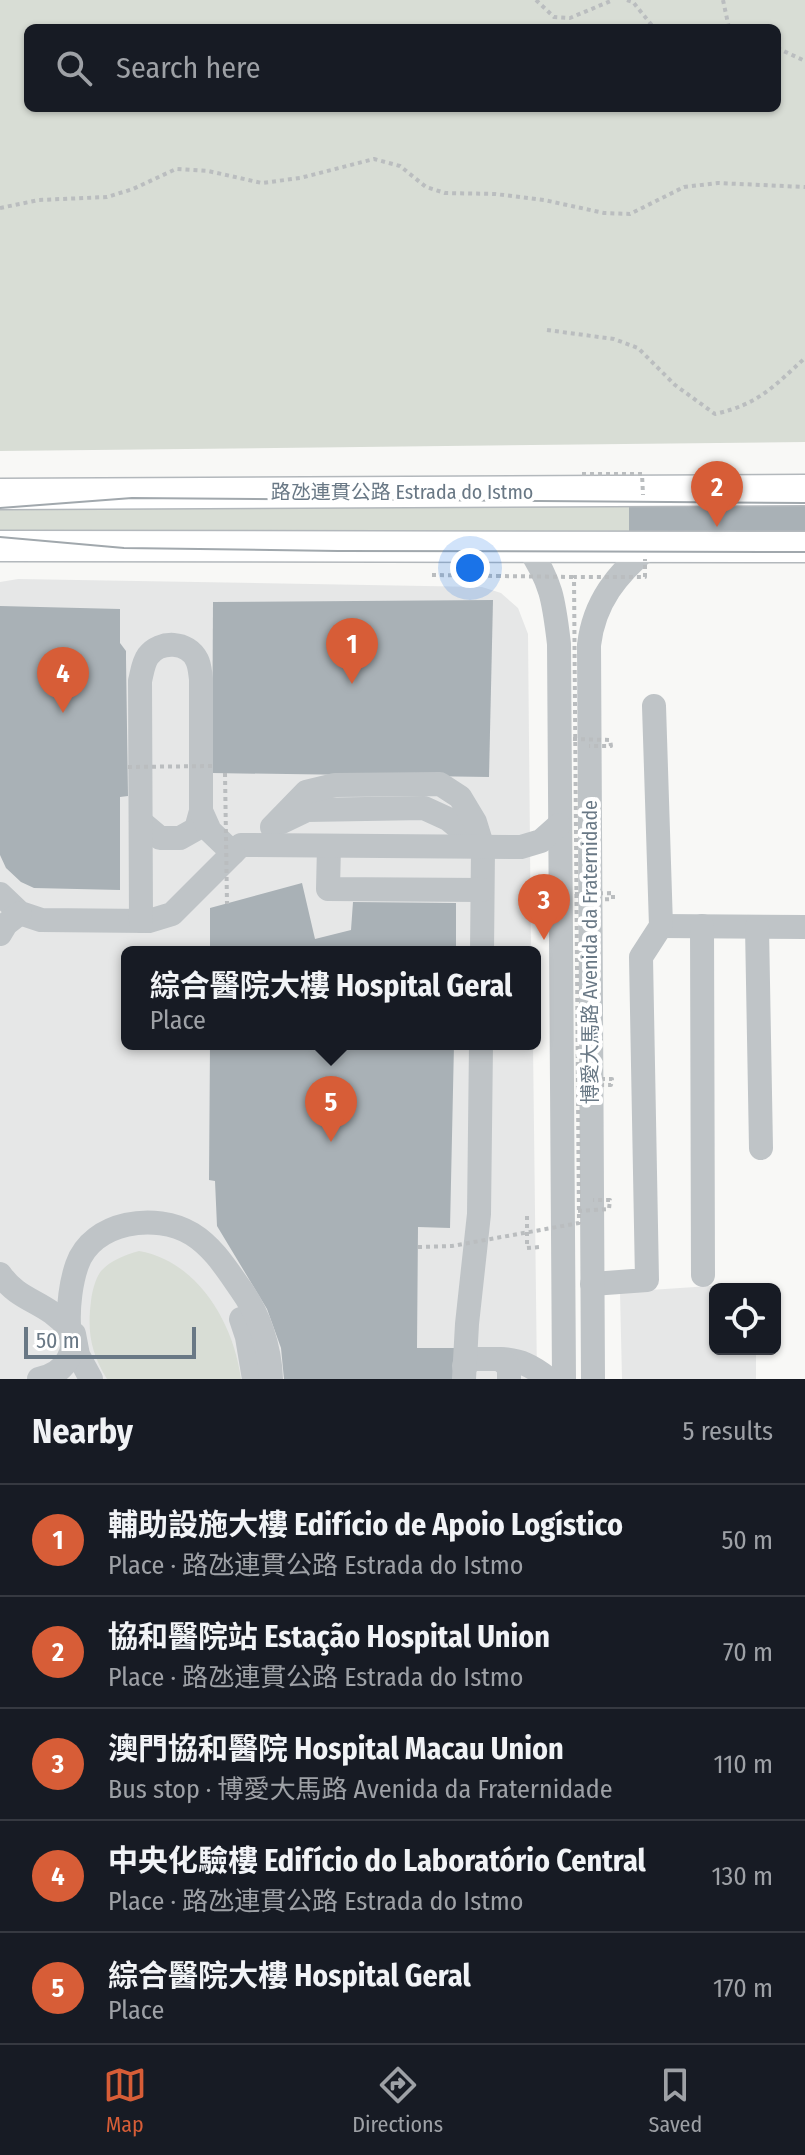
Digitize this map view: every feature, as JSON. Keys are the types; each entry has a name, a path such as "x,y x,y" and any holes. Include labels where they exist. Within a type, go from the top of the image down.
{"main road":[{"name":"路氹連貫公路 Estrada do Istmo","path":"0,494 805,490"},
{"path":"2,547 527,546 647,553 805,547"}],"street":[{"name":"博愛大馬路 Avenida da Fraternidade","path":"527,546 542,567 551,588 559,644 564,1379"},
{"name":"博愛大馬路 Avenida da Fraternidade","path":"593,1379 592,1284 586,1206 581,743 595,613 612,584 631,562 647,553"},
{"path":"141,822 160,838 180,838 196,829 201,811 199,666 190,650 175,644 156,648 147,657 140,681 141,921"},
{"path":"592,1284 647,1280 641,957 661,926 654,706"},
{"path":"0,894 20,913 41,920 149,921 172,914 237,849 307,810 424,808 448,819 483,848"},
{"path":"201,811 210,831 237,849 521,847 541,841 559,825"},
{"path":"329,846 328,889 482,890"},
{"path":"482,946 483,848"},
{"path":"0,934 6,924 20,913"},
{"path":"661,926 805,927"},
{"path":"702,926 703,1275"},
{"path":"757,927 761,1148"},
{"path":"465,1365 479,1214 481,1050"},
{"path":"39,1379 60,1369 68,1359 66,1318 81,1253 100,1235 114,1228 134,1223 154,1223 190,1233 211,1249 245,1294 264,1337 271,1379"},
{"path":"66,1318 77,1301 84,1275 101,1252 113,1244 133,1238 168,1241 200,1260 237,1310 247,1337 254,1379"},
{"path":"0,1274 16,1293 66,1318"},
{"path":"27,1298 42,1301 66,1318 78,1355 91,1379"},
{"path":"465,1365 473,1359 504,1369 517,1360 529,1364 549,1379"}],"path":[{"path":"536,0 554,17 570,18 613,0"},
{"path":"627,0 633,2 651,24"},
{"path":"723,0 728,24"},
{"path":"781,50 805,61"},
{"path":"0,208 39,200 107,197 176,169 208,171 262,183 300,178 374,159 400,166 426,187 445,193 532,199 604,213 630,214 684,187 718,183 805,187"},
{"path":"547,330 614,339 638,348 675,385 715,414 743,407 766,393 805,358"},
{"path":"582,474 642,474 643,495"},
{"path":"419,575 645,577 647,553"},
{"path":"418,1247 452,1246 579,1223 586,1206 581,743 574,577"},
{"path":"610,740 611,746 581,743 610,740"},
{"path":"128,767 213,766"},
{"path":"225,773 227,904"},
{"path":"613,893 613,899 582,897 613,893"},
{"path":"612,1079 611,1085 584,1082 612,1079"},
{"path":"610,1200 609,1209 586,1206 610,1200"},
{"path":"527,1232 527,1216 527,1248 563,1246"}],"shaded area":[{"path":"0,0 805,0 805,442 0,451"},
{"path":"805,499 805,540 0,534 0,503"},
{"path":"18,579 482,587 501,593 518,608 528,634 531,946 121,946 121,1050 533,1050 537,1379 0,1379 0,582"},
{"path":"139,1251 179,1267 210,1298 230,1337 241,1379 107,1379 92,1342 93,1290 105,1267 118,1258"},
{"path":"709,1286 709,1355 756,1355 756,1379 622,1379 620,1292"}],"building":[{"path":"629,495 805,495 805,559 629,559"},
{"path":"493,600 489,777 212,773 213,602"},
{"path":"0,606 120,609 120,643 126,651 128,796 120,797 120,890 34,888 21,882 6,868 0,855"},
{"path":"302,883 315,939 351,930 353,902 456,903 456,946 210,946 210,908"},
{"path":"210,1050 454,1050 450,1228 418,1227 417,1348 454,1348 454,1379 284,1379 281,1348 267,1309 217,1226 215,1181 209,1180"}],"tram line":[{"path":"0,508 132,498 805,503"},
{"path":"0,537 124,548 805,552"}],"place":[{"name":"協和醫院站 Estação Hospital Union","path":"717,527"},
{"name":"輔助設施大樓 Edifício de Apoio Logístico","path":"352,684"},
{"name":"中央化驗樓 Edifício do Laboratório Central","path":"63,713"},
{"name":"澳門協和醫院 Hospital Macau Union","path":"544,940"},
{"name":"綜合醫院大樓 Hospital Geral","path":"331,1142"}]}
